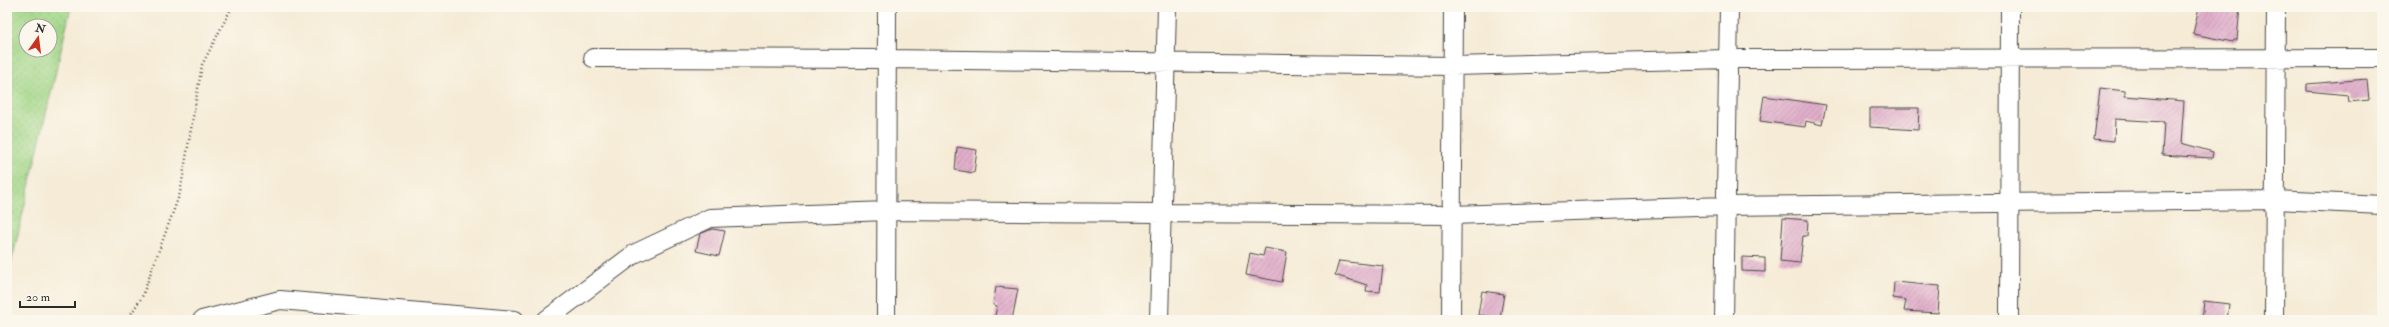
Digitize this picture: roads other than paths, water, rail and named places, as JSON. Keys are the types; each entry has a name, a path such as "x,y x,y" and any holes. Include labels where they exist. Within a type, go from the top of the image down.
{"street":[{"path":"886,320 887,7"},
{"path":"1159,320 1167,7"},
{"path":"1451,320 1453,7"},
{"path":"1724,320 1729,7"},
{"path":"2009,320 2010,7"},
{"path":"2274,320 2276,7"},
{"path":"593,58 1165,61 1453,66 1728,59 2010,60 2276,57 2382,58"},
{"path":"546,320 634,254 710,218 886,211 1451,215 1726,206 2009,202 2275,200 2382,205"},
{"path":"202,320 280,300 515,320"}]}
